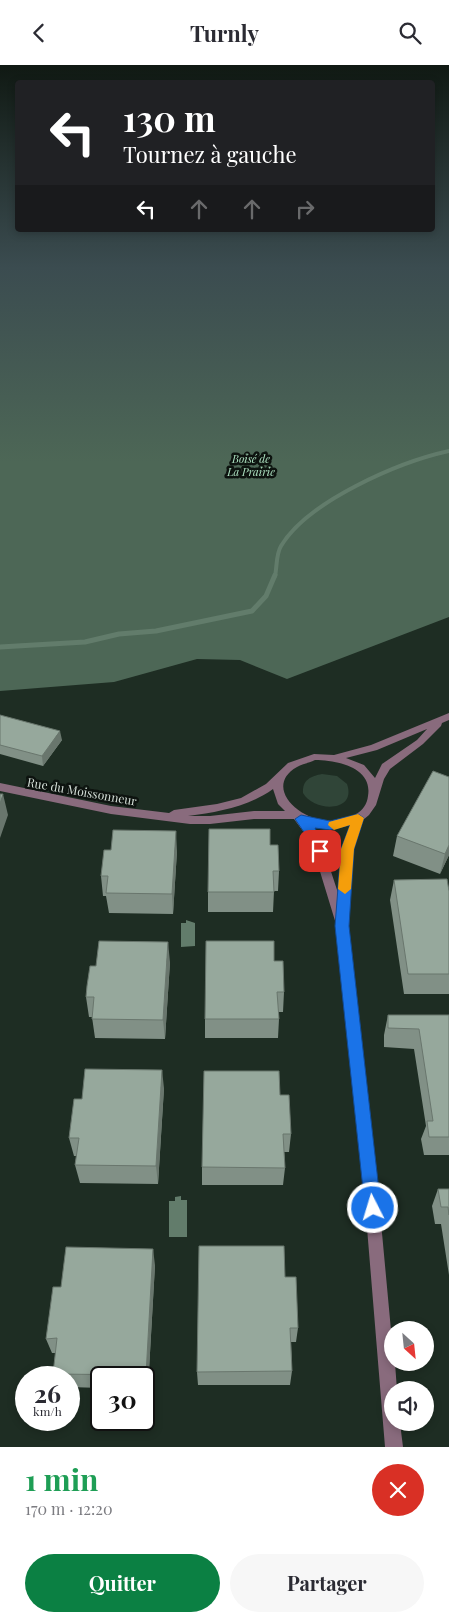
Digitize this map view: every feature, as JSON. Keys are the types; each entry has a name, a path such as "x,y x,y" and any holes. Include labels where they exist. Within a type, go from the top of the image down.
{"street":[{"path":"342,926 327,883 320,851 311,833 298,817 285,807 279,797 278,786 281,776 291,766 305,759 332,757 365,751 446,717"},
{"path":"298,817 315,824 330,826 358,818 368,811 379,779 386,767 420,742 446,717"},
{"path":"332,757 347,761 360,768 369,778 374,789 373,801"},
{"name":"Rue du Moissonneur","path":"160,816 214,809 248,800 269,789 281,776"},
{"name":"Rue du Moissonneur","path":"0,787 57,801 160,816 210,820 254,815 298,817"},
{"path":"358,818 348,849 342,926 371,1187 394,1447"}],"shaded area":[{"path":"322,774 337,776 347,784 348,793 346,800 341,804 325,806 316,804 303,793 304,785 308,779"},
{"path":"186,920 195,923 195,946 181,947 181,923 186,923"},
{"path":"181,1196 181,1200 187,1200 187,1237 169,1237 169,1201 175,1201 175,1197"}],"green space":[{"name":"Boisé de La Prairie","path":"0,332 449,332 449,617 287,679 240,660 197,659 114,682 0,691"}],"building":[{"path":"0,715 60,731 42,756 0,745"},
{"path":"433,771 449,777 449,845 445,854 397,836"},
{"path":"209,829 270,829 270,845 278,845 279,871 273,871 274,892 208,892"},
{"path":"113,830 176,831 172,894 106,893 108,876 101,876 104,850 111,850"},
{"path":"447,879 449,891 449,974 408,974 394,880"},
{"path":"99,941 168,942 163,1020 92,1019 94,997 86,997 90,966 96,966"},
{"path":"206,941 274,941 274,961 283,961 284,992 277,992 279,1019 205,1019"},
{"path":"388,1015 449,1015 449,1137 429,1137 427,1121 433,1121 419,1029 388,1028"},
{"path":"85,1069 162,1070 156,1166 75,1165 79,1138 69,1138 74,1099 82,1099"},
{"path":"204,1071 279,1071 280,1095 289,1095 291,1134 283,1134 285,1168 202,1167"},
{"path":"438,1189 449,1189 449,1215 448,1207 441,1207"},
{"path":"199,1246 284,1246 285,1277 296,1277 298,1328 290,1328 292,1371 197,1372"},
{"path":"66,1247 153,1249 146,1366 90,1366 90,1374 80,1374 80,1366 54,1366 57,1338 46,1339 53,1287 61,1287"}],"waterway":[{"path":"275,576 279,549 294,529 312,514 333,499 381,474 405,464 449,451"},
{"path":"0,647 85,642 119,634 156,631 252,611 266,596 275,575"}],"slow traffic":[{"path":"334,825 358,818 349,841 345,889"}],"route":[{"path":"320,851 316,841 301,819 315,824 330,826 358,818 349,841 342,926 353,1012 373,1208"}]}
